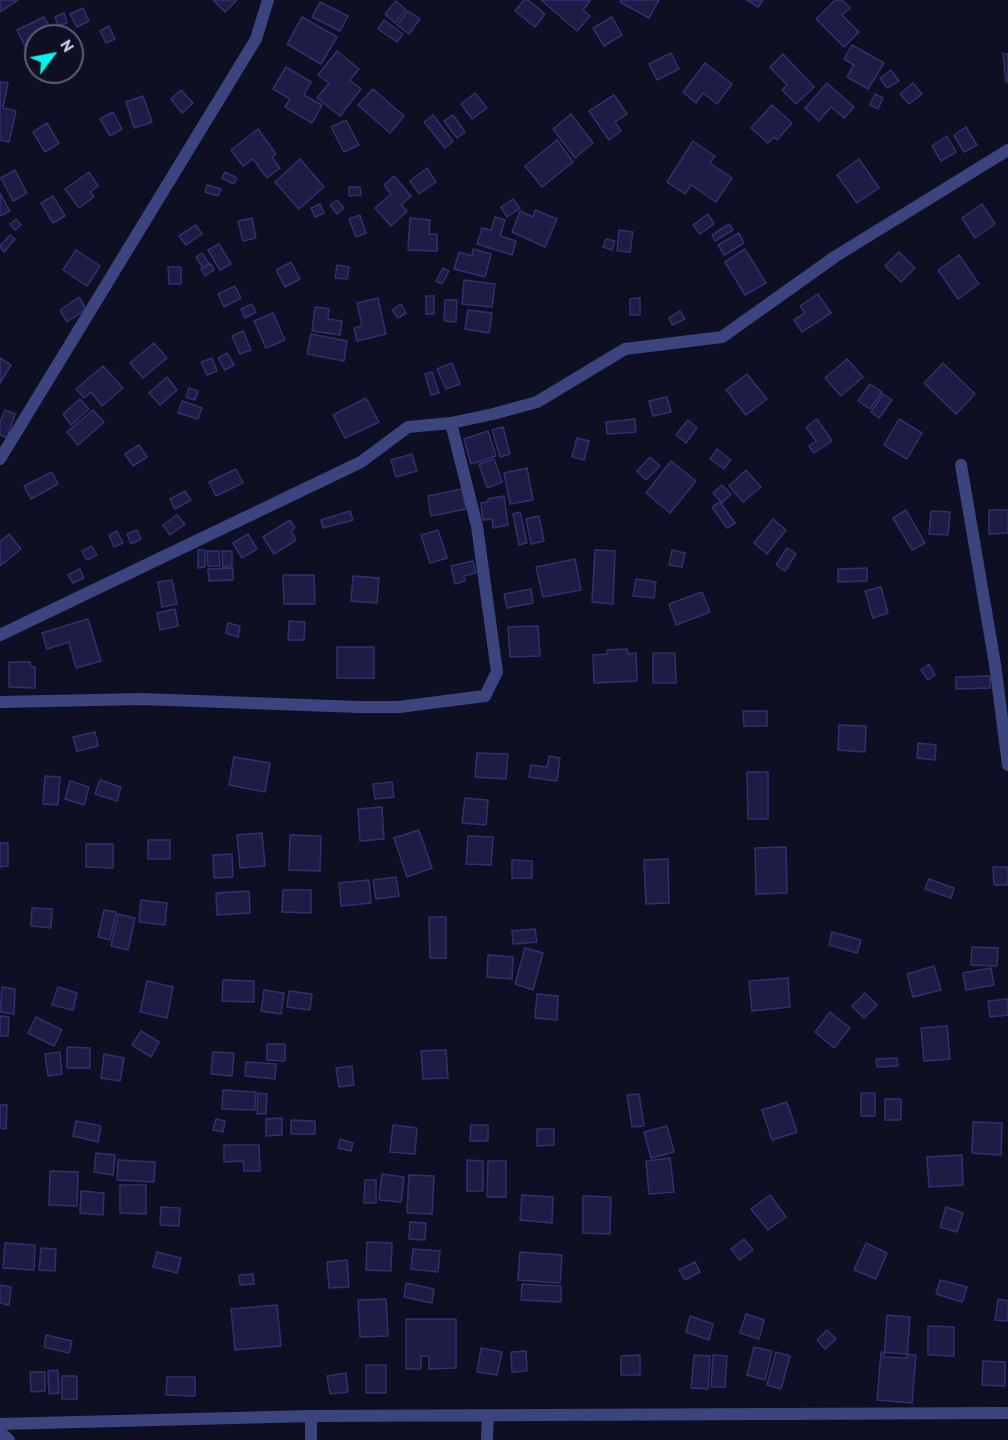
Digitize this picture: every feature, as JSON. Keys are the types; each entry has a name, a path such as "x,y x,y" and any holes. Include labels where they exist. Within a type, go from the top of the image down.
{"street":[{"path":"0,459 256,39 268,0"},
{"path":"0,635 361,462 408,427 451,423 537,402 626,349 722,337 836,256 1008,150"},
{"path":"0,702 142,699 359,707 399,706 485,696 497,672 477,526 451,423"},
{"path":"961,465 995,664 1008,765"},
{"path":"0,1424 311,1416 1008,1413"},
{"path":"311,1416 311,1440"},
{"path":"487,1440 488,1416"},
{"path":"0,1432 9,1440"}],"building":[{"path":"0,0 18,0 0,12"},
{"path":"213,0 237,0 225,12"},
{"path":"524,0 528,0 545,14 535,27 515,11"},
{"path":"541,0 588,0 590,1 583,10 590,16 577,31"},
{"path":"621,0 659,0 649,18 620,2"},
{"path":"747,0 763,0 758,7"},
{"path":"835,0 842,0 850,8 842,15 859,32 844,47 816,19"},
{"path":"396,1 406,10 395,23 385,14"},
{"path":"320,2 348,16 340,31 312,17"},
{"path":"83,8 89,21 75,24 70,14"},
{"path":"408,11 420,19 409,34 397,25"},
{"path":"64,13 67,23 57,24 55,17"},
{"path":"44,17 48,24 29,24"},
{"path":"302,17 337,37 321,64 287,44"},
{"path":"612,17 622,35 604,46 593,28"},
{"path":"384,20 403,34 397,42 378,29"},
{"path":"109,26 115,39 106,43 100,31"},
{"path":"24,27 24,44 17,30"},
{"path":"852,45 884,63 868,89 847,77 854,65 844,59"},
{"path":"337,51 359,69 350,80 361,89 340,116 317,98 329,83 318,75"},
{"path":"671,53 679,69 657,80 649,64"},
{"path":"783,54 814,87 796,104 782,90 787,85 770,67"},
{"path":"1003,54 1008,54 1008,82 1006,82"},
{"path":"705,63 732,84 717,104 703,93 696,103 683,92"},
{"path":"286,67 311,82 304,95 322,105 312,123 285,107 290,99 273,89"},
{"path":"891,70 899,81 887,88 880,78"},
{"path":"0,82 8,83 3,108 16,111 9,142 0,140"},
{"path":"827,83 854,107 844,118 831,107 819,121 805,108"},
{"path":"913,83 922,94 909,104 900,94"},
{"path":"373,89 404,116 390,133 358,105"},
{"path":"181,90 193,103 182,113 171,99"},
{"path":"475,93 487,108 472,119 461,104"},
{"path":"875,94 883,98 878,109 870,105"},
{"path":"614,95 627,114 615,122 621,131 609,140 589,111"},
{"path":"143,96 152,122 134,128 126,102"},
{"path":"772,105 792,123 777,140 774,137 768,143 751,128"},
{"path":"113,112 122,129 110,136 100,119"},
{"path":"571,114 593,143 575,158 553,129"},
{"path":"433,115 453,141 445,148 424,122"},
{"path":"453,115 465,132 457,138 444,121"},
{"path":"346,120 359,145 344,152 331,127"},
{"path":"47,123 59,143 45,152 33,132"},
{"path":"966,127 977,145 964,152 954,135"},
{"path":"258,129 276,154 272,157 280,168 267,178 253,159 243,166 231,150"},
{"path":"947,136 956,152 941,161 932,146"},
{"path":"557,140 573,162 542,187 525,166"},
{"path":"693,141 715,156 710,163 732,178 716,202 691,185 685,194 667,182"},
{"path":"300,159 324,187 299,209 275,182"},
{"path":"859,159 879,188 857,203 837,175"},
{"path":"427,168 436,182 419,194 410,181"},
{"path":"15,170 27,193 13,201 1,178"},
{"path":"89,172 98,186 90,192 94,197 79,208 65,189"},
{"path":"225,172 237,178 234,184 222,178"},
{"path":"394,176 411,196 401,205 407,211 391,226 375,208 391,194 384,185"},
{"path":"207,185 221,189 218,196 205,192"},
{"path":"349,187 360,187 361,195 349,196"},
{"path":"0,193 10,211 0,216"},
{"path":"53,196 65,216 53,223 41,203"},
{"path":"513,199 520,208 507,217 501,207"},
{"path":"337,200 344,208 337,214 330,205"},
{"path":"320,204 324,213 315,217 311,208"},
{"path":"982,204 995,224 975,238 962,218"},
{"path":"535,210 557,219 545,247 512,232 520,211 533,217"},
{"path":"708,214 714,224 700,234 693,225"},
{"path":"360,215 366,233 356,237 349,219"},
{"path":"495,217 505,220 500,236 516,241 512,255 477,244 482,228 491,230"},
{"path":"252,218 256,238 243,241 238,221"},
{"path":"410,218 430,220 429,234 437,234 437,251 408,250"},
{"path":"16,219 21,225 15,230 10,224"},
{"path":"729,224 733,230 715,241 712,235"},
{"path":"196,225 202,234 186,245 179,236"},
{"path":"619,230 633,232 630,252 617,251"},
{"path":"739,233 744,243 724,255 718,245"},
{"path":"10,235 15,239 4,252 0,246"},
{"path":"606,239 615,241 612,250 603,247"},
{"path":"219,244 231,264 220,270 208,250"},
{"path":"473,249 491,254 485,277 454,269 459,252 472,256"},
{"path":"745,249 766,283 745,295 725,262"},
{"path":"76,250 100,266 87,286 63,270"},
{"path":"899,252 915,268 901,282 885,266"},
{"path":"202,253 209,264 203,268 196,257"},
{"path":"959,255 979,284 958,299 938,270"},
{"path":"291,262 300,279 285,287 276,270"},
{"path":"211,264 214,270 205,276 201,269"},
{"path":"337,265 349,267 347,279 335,278"},
{"path":"168,267 181,267 181,284 169,284"},
{"path":"443,268 449,271 442,284 436,281"},
{"path":"464,280 495,284 492,307 462,304"},
{"path":"235,286 241,298 224,307 218,294"},
{"path":"818,294 831,313 802,332 794,320 805,313 800,306"},
{"path":"426,296 434,296 434,314 426,314"},
{"path":"79,297 86,309 67,322 60,310"},
{"path":"378,298 386,334 357,341 354,328 362,326 357,303"},
{"path":"640,298 640,315 630,315 630,299"},
{"path":"445,300 457,300 456,322 444,321"},
{"path":"252,304 256,312 245,318 241,309"},
{"path":"401,304 406,313 398,318 392,310"},
{"path":"315,307 329,309 328,319 342,321 340,335 312,331"},
{"path":"468,310 492,313 489,333 465,329"},
{"path":"680,311 685,319 672,325 669,318"},
{"path":"273,313 285,340 266,348 254,321"},
{"path":"243,331 251,350 240,354 232,336"},
{"path":"311,334 347,341 344,361 307,354"},
{"path":"154,343 167,358 143,378 130,363"},
{"path":"227,353 234,365 225,370 218,358"},
{"path":"0,358 11,365 0,383"},
{"path":"212,358 217,371 207,375 201,362"},
{"path":"847,359 863,377 841,396 825,378"},
{"path":"452,363 460,384 446,389 437,369"},
{"path":"943,363 975,394 956,414 924,383"},
{"path":"103,366 123,388 102,406 91,392 84,398 76,389"},
{"path":"432,372 439,393 431,395 425,374"},
{"path":"747,374 767,399 746,415 726,390"},
{"path":"167,377 177,390 160,405 149,393"},
{"path":"870,384 882,392 870,409 858,401"},
{"path":"189,388 198,391 195,400 186,397"},
{"path":"883,394 892,400 879,418 871,412"},
{"path":"667,397 671,412 653,416 649,401"},
{"path":"366,398 379,422 345,438 333,415"},
{"path":"80,399 89,409 71,425 63,414"},
{"path":"182,401 202,408 198,419 178,413"},
{"path":"5,410 15,414 7,438 0,435 0,423"},
{"path":"93,410 104,422 78,445 67,432"},
{"path":"635,419 636,432 607,434 606,422"},
{"path":"817,419 832,441 814,453 809,446 816,441 806,427"},
{"path":"899,419 922,433 907,459 884,445"},
{"path":"688,420 697,428 686,443 676,435"},
{"path":"503,427 510,454 500,457 492,430"},
{"path":"488,431 496,456 471,464 464,439"},
{"path":"577,438 589,441 584,460 572,457"},
{"path":"139,445 147,457 133,466 125,454"},
{"path":"717,449 731,460 724,469 710,459"},
{"path":"412,454 417,471 396,477 391,460"},
{"path":"650,457 660,466 646,480 637,471"},
{"path":"494,459 502,482 487,488 479,464"},
{"path":"671,461 696,481 670,513 646,493"},
{"path":"527,468 533,500 510,504 504,473"},
{"path":"236,469 243,483 216,496 209,482"},
{"path":"746,470 761,487 743,502 729,486"},
{"path":"52,472 58,484 31,499 24,486"},
{"path":"722,485 731,494 722,503 713,493"},
{"path":"462,489 466,509 431,516 428,496"},
{"path":"185,491 191,500 175,509 170,499"},
{"path":"504,496 508,525 493,528 492,519 483,520 481,503"},
{"path":"720,502 735,523 727,528 712,507"},
{"path":"906,510 925,543 912,550 893,518"},
{"path":"989,510 1008,510 1008,533 989,534"},
{"path":"350,511 353,520 323,528 321,520"},
{"path":"931,511 950,512 948,535 929,534"},
{"path":"520,512 527,543 519,545 513,514"},
{"path":"177,515 185,524 170,535 163,525"},
{"path":"539,516 544,541 531,544 526,519"},
{"path":"773,519 786,530 767,554 754,543"},
{"path":"290,520 295,528 291,531 296,540 274,554 263,537"},
{"path":"137,530 141,539 131,544 127,534"},
{"path":"438,530 447,558 430,563 421,535"},
{"path":"117,531 123,543 114,547 109,535"},
{"path":"9,534 21,549 0,566 0,542"},
{"path":"248,534 257,549 242,558 233,543"},
{"path":"92,546 97,555 87,560 82,551"},
{"path":"787,548 796,554 785,571 776,565"},
{"path":"198,550 205,550 205,567 198,568"},
{"path":"595,550 615,551 613,604 592,602"},
{"path":"672,550 685,553 682,567 669,565"},
{"path":"207,551 219,551 220,566 208,566"},
{"path":"222,551 232,551 232,566 223,567"},
{"path":"575,559 581,590 543,597 536,567"},
{"path":"473,561 476,573 464,576 465,581 455,584 451,566"},
{"path":"233,568 233,580 209,581 208,569"},
{"path":"867,568 867,581 838,582 838,569"},
{"path":"80,569 84,578 73,583 68,575"},
{"path":"283,575 314,575 315,604 284,604"},
{"path":"353,576 379,578 377,603 351,601"},
{"path":"636,579 656,582 654,598 633,596"},
{"path":"172,580 177,604 162,607 158,582"},
{"path":"881,587 888,613 873,618 865,591"},
{"path":"531,589 533,603 507,608 504,594"},
{"path":"702,592 710,612 676,625 669,604"},
{"path":"175,609 178,626 160,630 157,613"},
{"path":"88,619 101,661 76,668 69,642 47,649 42,633"},
{"path":"289,621 305,622 304,640 288,640"},
{"path":"228,623 240,626 238,637 226,633"},
{"path":"538,626 540,656 510,657 508,627"},
{"path":"337,647 374,647 374,678 337,678"},
{"path":"627,649 628,654 636,653 637,681 594,683 593,655 607,654 607,650"},
{"path":"653,653 675,653 676,683 653,683"},
{"path":"9,662 30,662 31,667 35,667 35,688 9,687"},
{"path":"929,664 935,675 928,680 921,670"},
{"path":"990,676 990,688 956,689 956,677"},
{"path":"743,711 767,711 767,726 744,726"},
{"path":"839,725 866,726 865,752 838,750"},
{"path":"95,732 98,746 77,751 73,737"},
{"path":"918,743 936,745 935,760 917,758"},
{"path":"477,753 508,754 506,779 475,777"},
{"path":"549,756 560,758 557,781 529,777 531,765 547,767"},
{"path":"234,757 270,763 265,792 229,785"},
{"path":"747,772 768,772 768,819 748,819"},
{"path":"45,776 60,777 58,805 43,804"},
{"path":"100,780 121,787 117,801 95,794"},
{"path":"70,781 89,787 84,805 65,799"},
{"path":"392,782 394,797 375,799 373,784"},
{"path":"465,798 488,800 486,825 462,823"},
{"path":"382,807 384,839 360,841 358,809"},
{"path":"419,830 432,868 407,877 394,838"},
{"path":"262,833 265,866 240,868 237,835"},
{"path":"290,835 321,836 320,871 289,870"},
{"path":"468,836 493,837 491,865 466,864"},
{"path":"148,840 170,840 170,859 148,859"},
{"path":"0,843 8,843 8,866 0,867"},
{"path":"86,844 113,844 113,868 86,867"},
{"path":"786,847 787,893 756,894 755,848"},
{"path":"232,854 233,877 214,878 213,855"},
{"path":"668,859 669,903 646,904 644,860"},
{"path":"512,860 532,861 532,878 512,878"},
{"path":"993,867 1008,867 1008,885 994,885"},
{"path":"396,877 399,896 376,899 373,880"},
{"path":"929,879 954,888 951,898 925,889"},
{"path":"369,880 371,903 341,906 339,883"},
{"path":"283,890 311,890 311,913 282,912"},
{"path":"249,891 250,913 217,915 216,893"},
{"path":"141,900 167,903 165,925 139,922"},
{"path":"32,908 52,909 51,928 31,926"},
{"path":"104,910 116,912 110,940 98,937"},
{"path":"118,914 135,918 128,950 111,946"},
{"path":"429,917 446,917 446,958 430,958"},
{"path":"535,929 537,942 513,944 512,931"},
{"path":"832,932 861,940 857,953 829,945"},
{"path":"972,947 998,948 997,966 971,965"},
{"path":"525,948 543,953 533,990 515,984"},
{"path":"488,955 513,957 512,979 487,977"},
{"path":"934,966 941,990 913,997 907,974"},
{"path":"991,968 994,985 966,990 963,973"},
{"path":"788,978 790,1007 752,1011 749,981"},
{"path":"223,980 254,981 254,1002 222,1001"},
{"path":"147,981 173,987 167,1018 140,1012"},
{"path":"2,987 15,989 14,1014 0,1012"},
{"path":"58,987 77,993 73,1010 52,1005"},
{"path":"264,990 284,993 281,1014 261,1011"},
{"path":"289,991 312,994 310,1010 287,1007"},
{"path":"865,993 877,1005 864,1018 852,1006"},
{"path":"537,994 558,996 557,1020 535,1018"},
{"path":"1008,999 1008,1015 990,1017 988,1001"},
{"path":"830,1012 850,1028 834,1048 815,1032"},
{"path":"0,1016 9,1017 8,1036 0,1036"},
{"path":"36,1017 62,1030 54,1046 28,1033"},
{"path":"947,1026 950,1059 924,1061 921,1028"},
{"path":"141,1031 159,1042 151,1057 132,1045"},
{"path":"267,1044 285,1044 285,1061 267,1060"},
{"path":"67,1047 90,1048 90,1068 67,1068"},
{"path":"446,1050 448,1078 423,1079 421,1051"},
{"path":"60,1052 62,1074 48,1076 45,1054"},
{"path":"213,1052 234,1053 232,1076 211,1074"},
{"path":"104,1054 124,1058 120,1081 101,1078"},
{"path":"897,1058 898,1066 877,1067 876,1059"},
{"path":"246,1062 276,1064 275,1079 245,1076"},
{"path":"352,1066 354,1085 339,1087 336,1068"},
{"path":"223,1090 256,1092 255,1110 222,1109"},
{"path":"258,1093 267,1094 266,1114 257,1114"},
{"path":"861,1093 875,1093 875,1116 861,1116"},
{"path":"639,1094 644,1126 632,1127 627,1095"},
{"path":"885,1099 901,1099 901,1120 885,1120"},
{"path":"787,1102 797,1132 772,1140 762,1110"},
{"path":"0,1105 7,1105 6,1129 0,1128"},
{"path":"282,1118 282,1135 266,1136 266,1119"},
{"path":"216,1119 225,1121 223,1132 213,1130"},
{"path":"291,1120 315,1121 315,1134 291,1134"},
{"path":"76,1121 101,1126 98,1142 73,1136"},
{"path":"973,1122 1002,1123 1001,1155 972,1153"},
{"path":"393,1125 417,1128 415,1154 390,1152"},
{"path":"471,1125 488,1125 488,1141 470,1141"},
{"path":"667,1126 674,1152 651,1158 644,1132"},
{"path":"537,1129 554,1129 554,1145 537,1146"},
{"path":"340,1139 353,1143 351,1151 338,1148"},
{"path":"224,1145 259,1145 260,1171 244,1171 243,1161 224,1162"},
{"path":"96,1153 115,1155 113,1175 94,1172"},
{"path":"962,1155 963,1185 929,1187 927,1157"},
{"path":"670,1158 674,1192 649,1194 646,1161"},
{"path":"118,1160 155,1162 154,1182 117,1180"},
{"path":"467,1160 483,1161 483,1191 467,1191"},
{"path":"488,1161 506,1161 506,1197 487,1197"},
{"path":"50,1171 78,1172 77,1206 49,1205"},
{"path":"382,1174 404,1177 401,1202 379,1200"},
{"path":"409,1175 434,1176 432,1214 407,1213"},
{"path":"365,1180 376,1180 376,1203 364,1203"},
{"path":"120,1185 146,1185 146,1214 120,1213"},
{"path":"81,1191 104,1193 103,1215 80,1213"},
{"path":"522,1195 553,1197 552,1223 520,1220"},
{"path":"770,1195 786,1217 768,1230 751,1209"},
{"path":"583,1196 611,1197 610,1234 583,1233"},
{"path":"161,1207 180,1208 179,1226 160,1225"},
{"path":"946,1207 963,1213 957,1232 940,1227"},
{"path":"410,1222 426,1223 425,1240 409,1239"},
{"path":"744,1239 753,1250 740,1260 731,1249"},
{"path":"367,1242 392,1243 391,1271 366,1270"},
{"path":"5,1243 35,1245 34,1270 3,1268"},
{"path":"866,1243 887,1253 876,1279 854,1270"},
{"path":"41,1248 56,1249 55,1271 39,1270"},
{"path":"413,1249 440,1251 438,1272 411,1269"},
{"path":"157,1252 181,1258 177,1273 153,1267"},
{"path":"520,1252 562,1255 560,1283 518,1280"},
{"path":"347,1260 349,1287 329,1288 327,1262"},
{"path":"695,1262 700,1272 685,1280 679,1270"},
{"path":"253,1274 254,1284 240,1285 239,1275"},
{"path":"940,1280 967,1287 962,1302 936,1294"},
{"path":"406,1283 434,1289 432,1303 404,1297"},
{"path":"522,1284 561,1286 561,1302 521,1300"},
{"path":"0,1285 11,1287 9,1305 0,1303"},
{"path":"386,1299 388,1336 360,1337 358,1300"},
{"path":"998,1299 1008,1301 1008,1321 995,1320"},
{"path":"277,1305 281,1346 235,1350 231,1309"},
{"path":"746,1314 764,1320 759,1339 740,1333"},
{"path":"887,1315 910,1317 907,1358 884,1357"},
{"path":"690,1316 713,1324 709,1340 686,1332"},
{"path":"406,1319 456,1319 456,1368 429,1369 429,1356 421,1356 421,1369 406,1369"},
{"path":"928,1326 954,1327 954,1356 928,1355"},
{"path":"827,1330 836,1339 825,1349 817,1340"},
{"path":"46,1335 72,1341 69,1353 44,1347"},
{"path":"754,1347 772,1351 765,1380 747,1375"},
{"path":"481,1348 502,1352 497,1375 477,1372"},
{"path":"526,1351 527,1371 512,1372 511,1352"},
{"path":"776,1352 790,1356 781,1389 767,1385"},
{"path":"881,1352 916,1355 912,1403 877,1400"},
{"path":"640,1355 640,1375 621,1375 621,1356"},
{"path":"694,1355 710,1356 708,1389 691,1388"},
{"path":"713,1355 727,1356 725,1387 711,1387"},
{"path":"983,1361 1005,1362 1005,1386 982,1385"},
{"path":"366,1365 386,1365 386,1393 366,1393"},
{"path":"58,1370 59,1393 49,1394 48,1371"},
{"path":"30,1372 45,1372 45,1391 31,1392"},
{"path":"346,1373 348,1392 330,1394 327,1376"},
{"path":"62,1376 77,1376 77,1399 62,1399"},
{"path":"167,1377 195,1377 195,1396 166,1395"}]}
